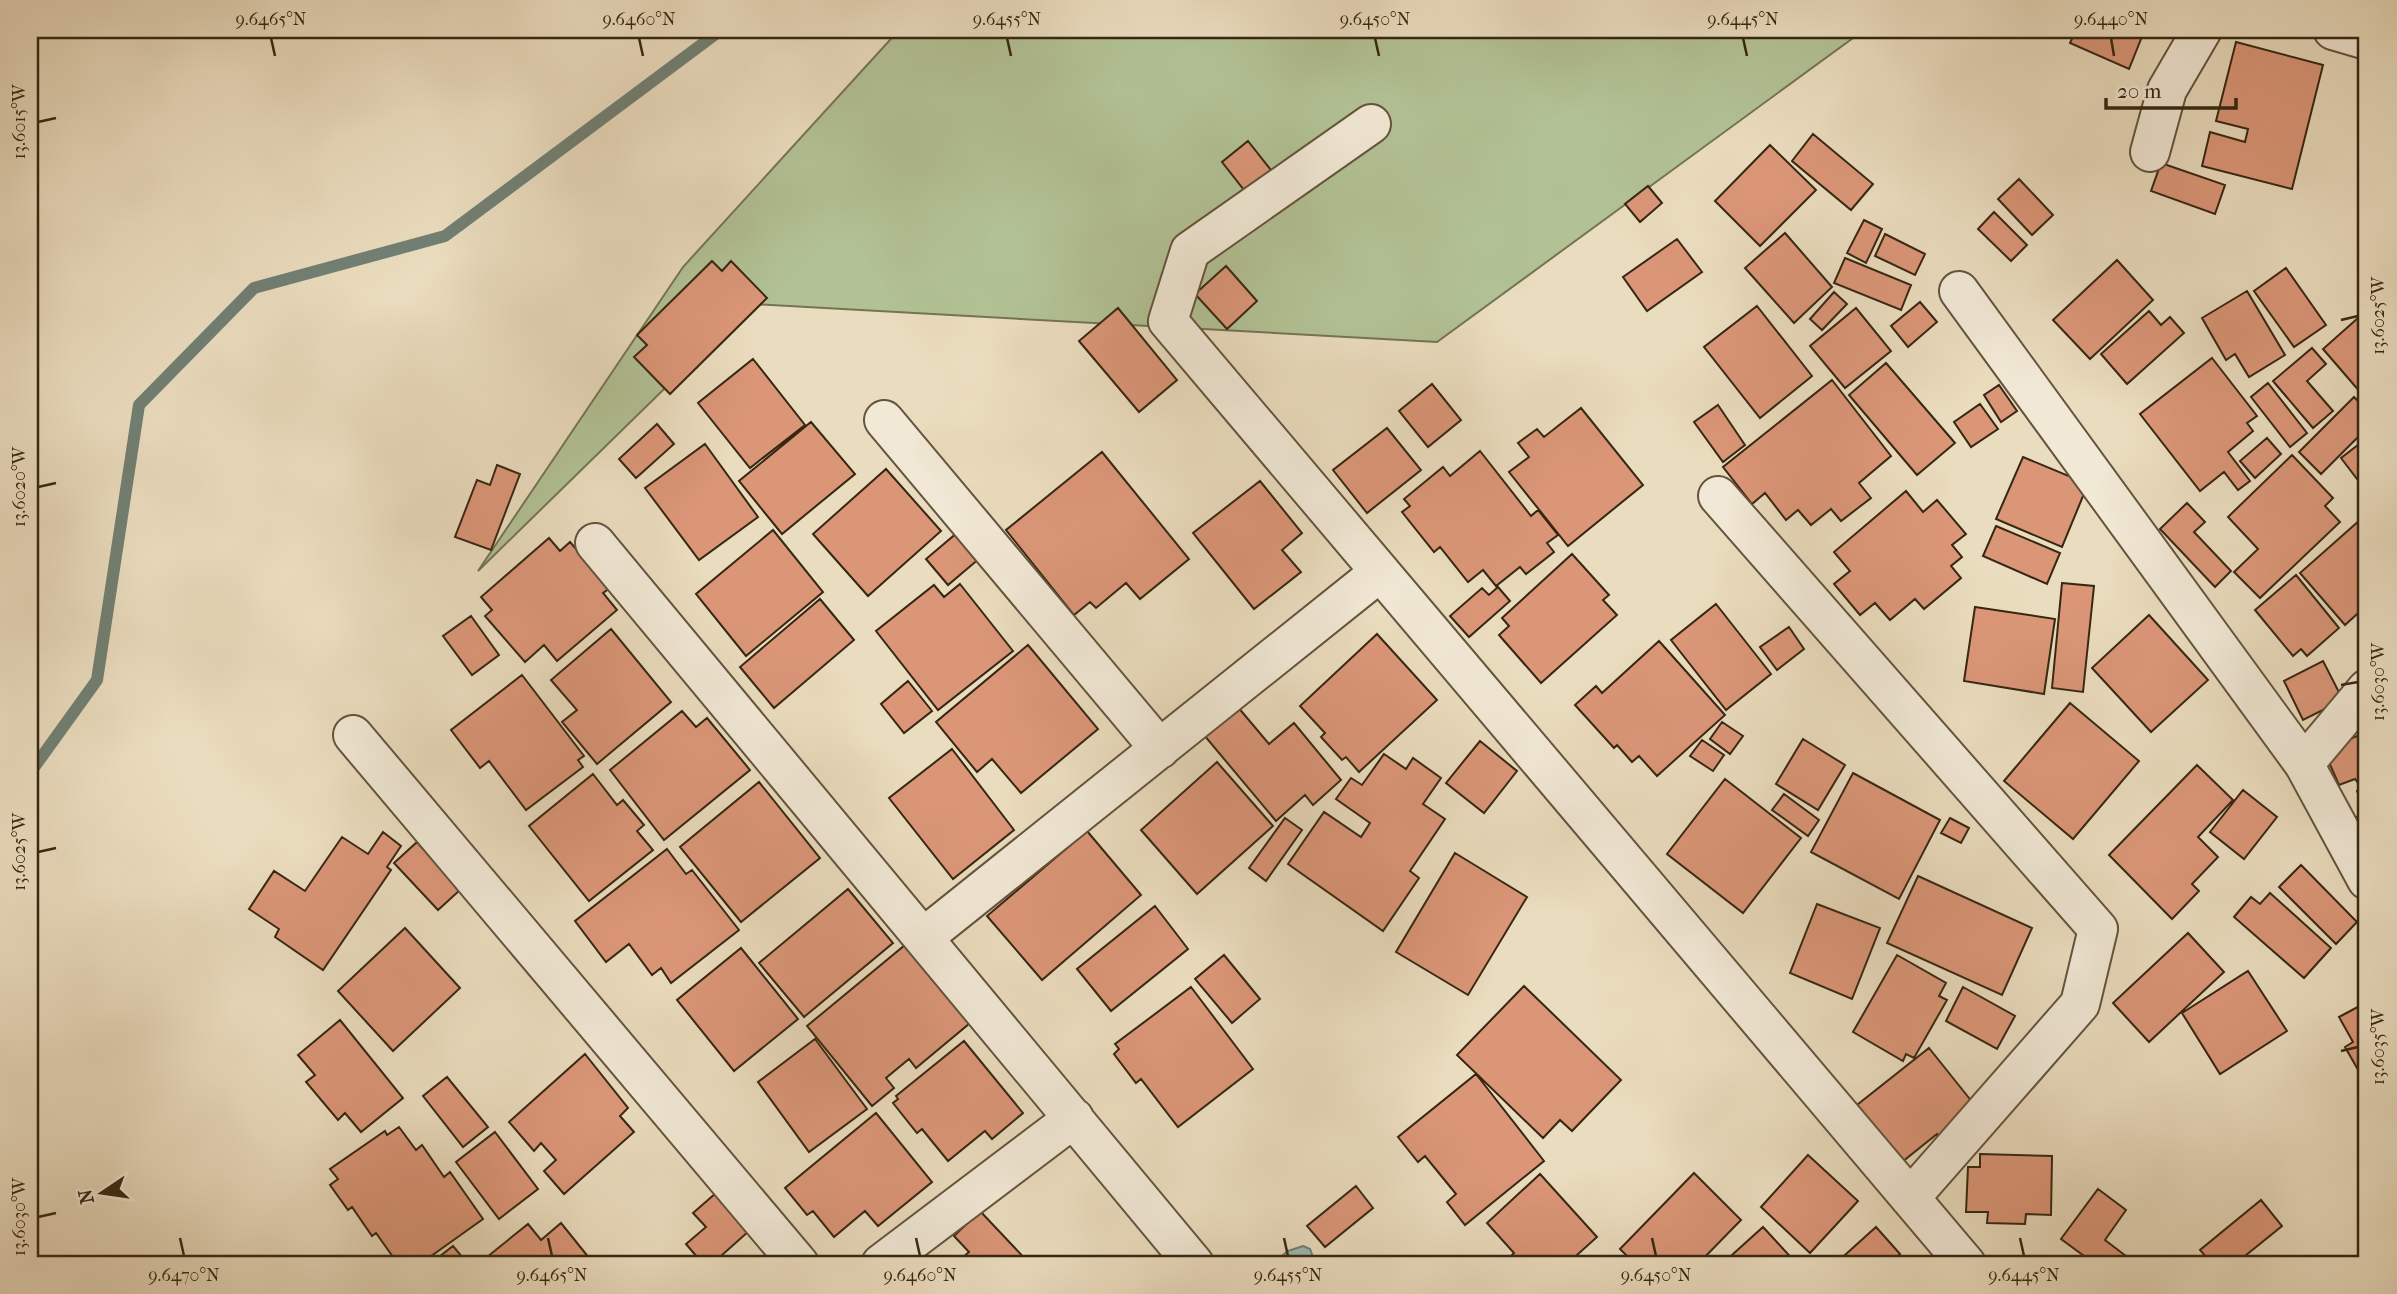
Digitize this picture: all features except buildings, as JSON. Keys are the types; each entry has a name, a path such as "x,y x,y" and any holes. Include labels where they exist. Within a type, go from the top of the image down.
{"street":[{"path":"2150,152 2167,90 2202,30"},
{"path":"2333,30 2367,40"},
{"path":"1371,124 1191,251 1168,321 1966,1264"},
{"path":"1959,291 2304,764 2367,880"},
{"path":"884,420 1160,748"},
{"path":"1718,496 2098,929 2080,1004 1910,1198"},
{"path":"595,542 1194,1264"},
{"path":"924,937 1380,572"},
{"path":"2304,764 2367,689"},
{"path":"353,735 799,1264"},
{"path":"881,1264 1074,1118"}],"green space":[{"path":"899,30 1864,30 1437,342 751,304 478,571 683,267"}],"water":[{"path":"1303,1246 1310,1249 1313,1257 1311,1264 1272,1264 1288,1251"}],"waterway":[{"path":"30,773 97,680 139,405 254,288 445,236 721,30"}]}
